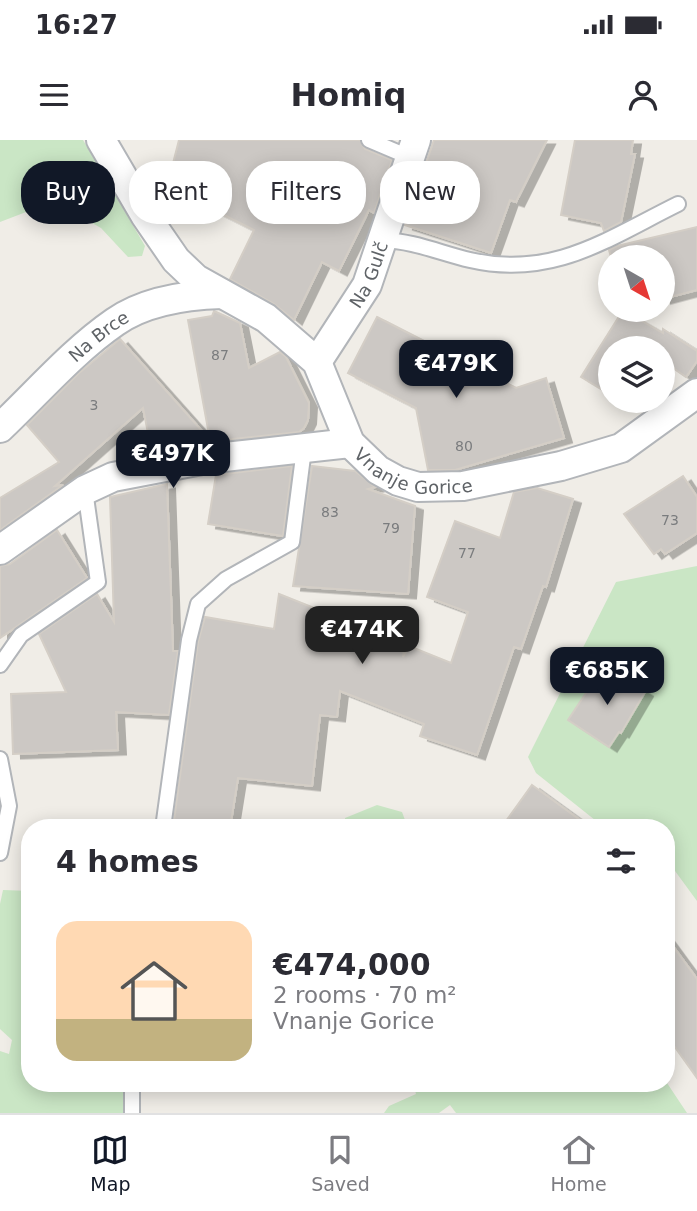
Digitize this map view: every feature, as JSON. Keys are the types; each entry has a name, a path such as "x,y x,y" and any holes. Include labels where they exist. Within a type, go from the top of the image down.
{"street":[{"name":"Vnanje Gorice","path":"101,140 145,215 176,260 197,279 266,318 317,362 351,443 378,470 398,481 418,487 463,486 561,466 621,448 697,393"},
{"name":"Na Gulč","path":"317,362 368,285 413,148"},
{"name":"Na Brce","path":"0,428 116,321 160,302 190,295 222,294"},
{"path":"0,550 85,490 113,477 193,461 351,443"}],"lane":[{"path":"369,140 413,148"},
{"path":"382,240 408,240 472,261 530,266 571,258 678,204"},
{"path":"164,819 189,640 198,604 226,579 292,542 304,449"},
{"path":"0,665 21,635 98,582 85,490"},
{"path":"0,760 9,807 0,853"},
{"path":"132,1092 132,1113"}],"green space":[{"path":"0,140 83,140 95,161 21,161 21,214 0,222"},
{"path":"115,195 129,219 129,224 132,224 145,246 142,256 128,257 101,228 94,224 115,224"},
{"path":"697,566 697,901 675,871 675,819 594,819 536,773 528,757 616,582"},
{"path":"377,805 402,812 405,819 345,819"},
{"path":"3,890 21,891 21,1092 125,1092 126,1113 0,1113 0,1051 9,1054 12,1040 0,1029 0,904"},
{"path":"673,1092 687,1113 456,1113 450,1105 439,1113 384,1113 389,1106 416,1094"}],"building":[{"path":"179,140 360,140 365,149 392,160 380,161 380,195 374,213 369,210 366,216 366,161 246,161 246,224 362,224 339,271 322,262 294,320 274,304 230,279 254,230 232,219 232,161 174,161"},
{"path":"434,140 547,140 516,202 510,200 491,253 405,225 480,224 480,161 427,161"},
{"path":"575,140 633,140 631,154 635,154 621,222 604,231 601,223 561,215"},
{"path":"697,227 697,290 676,296 676,245 621,245"},
{"path":"214,311 240,323 249,368 280,352 286,357 309,403 308,420 304,428 299,432 205,442 152,453 143,408 55,486 63,485 0,530 0,498 59,462 27,425 79,373 120,339 210,440 188,320 212,316"},
{"path":"377,317 516,388 546,378 564,438 455,470 428,470 416,408 348,373"},
{"path":"615,322 644,322 674,336 607,336"},
{"path":"675,337 697,351 697,361 686,377 675,369"},
{"path":"598,350 598,387 581,377"},
{"path":"292,466 283,536 208,524 216,475"},
{"path":"312,466 355,471 375,487 368,489 415,506 408,594 293,586"},
{"path":"683,476 697,497 697,533 665,554 661,549 654,554 624,514"},
{"path":"167,484 173,651 178,651 169,715 116,712 118,750 13,754 11,694 66,692 39,634 97,594 114,622 110,497"},
{"path":"537,488 573,499 546,587 543,586 521,649 514,647 477,755 420,736 424,724 340,691 337,717 320,715 312,786 238,778 231,819 174,819 198,642 205,617 274,629 279,594 404,644 403,657 409,646 451,663 468,612 427,597 455,521 500,538 514,492"},
{"path":"57,530 87,578 0,638 0,566 10,564"},
{"path":"604,666 645,692 621,733 619,732 609,747 568,720"},
{"path":"532,785 579,819 507,819"},
{"path":"675,949 697,979 697,1078 675,1047"}]}
